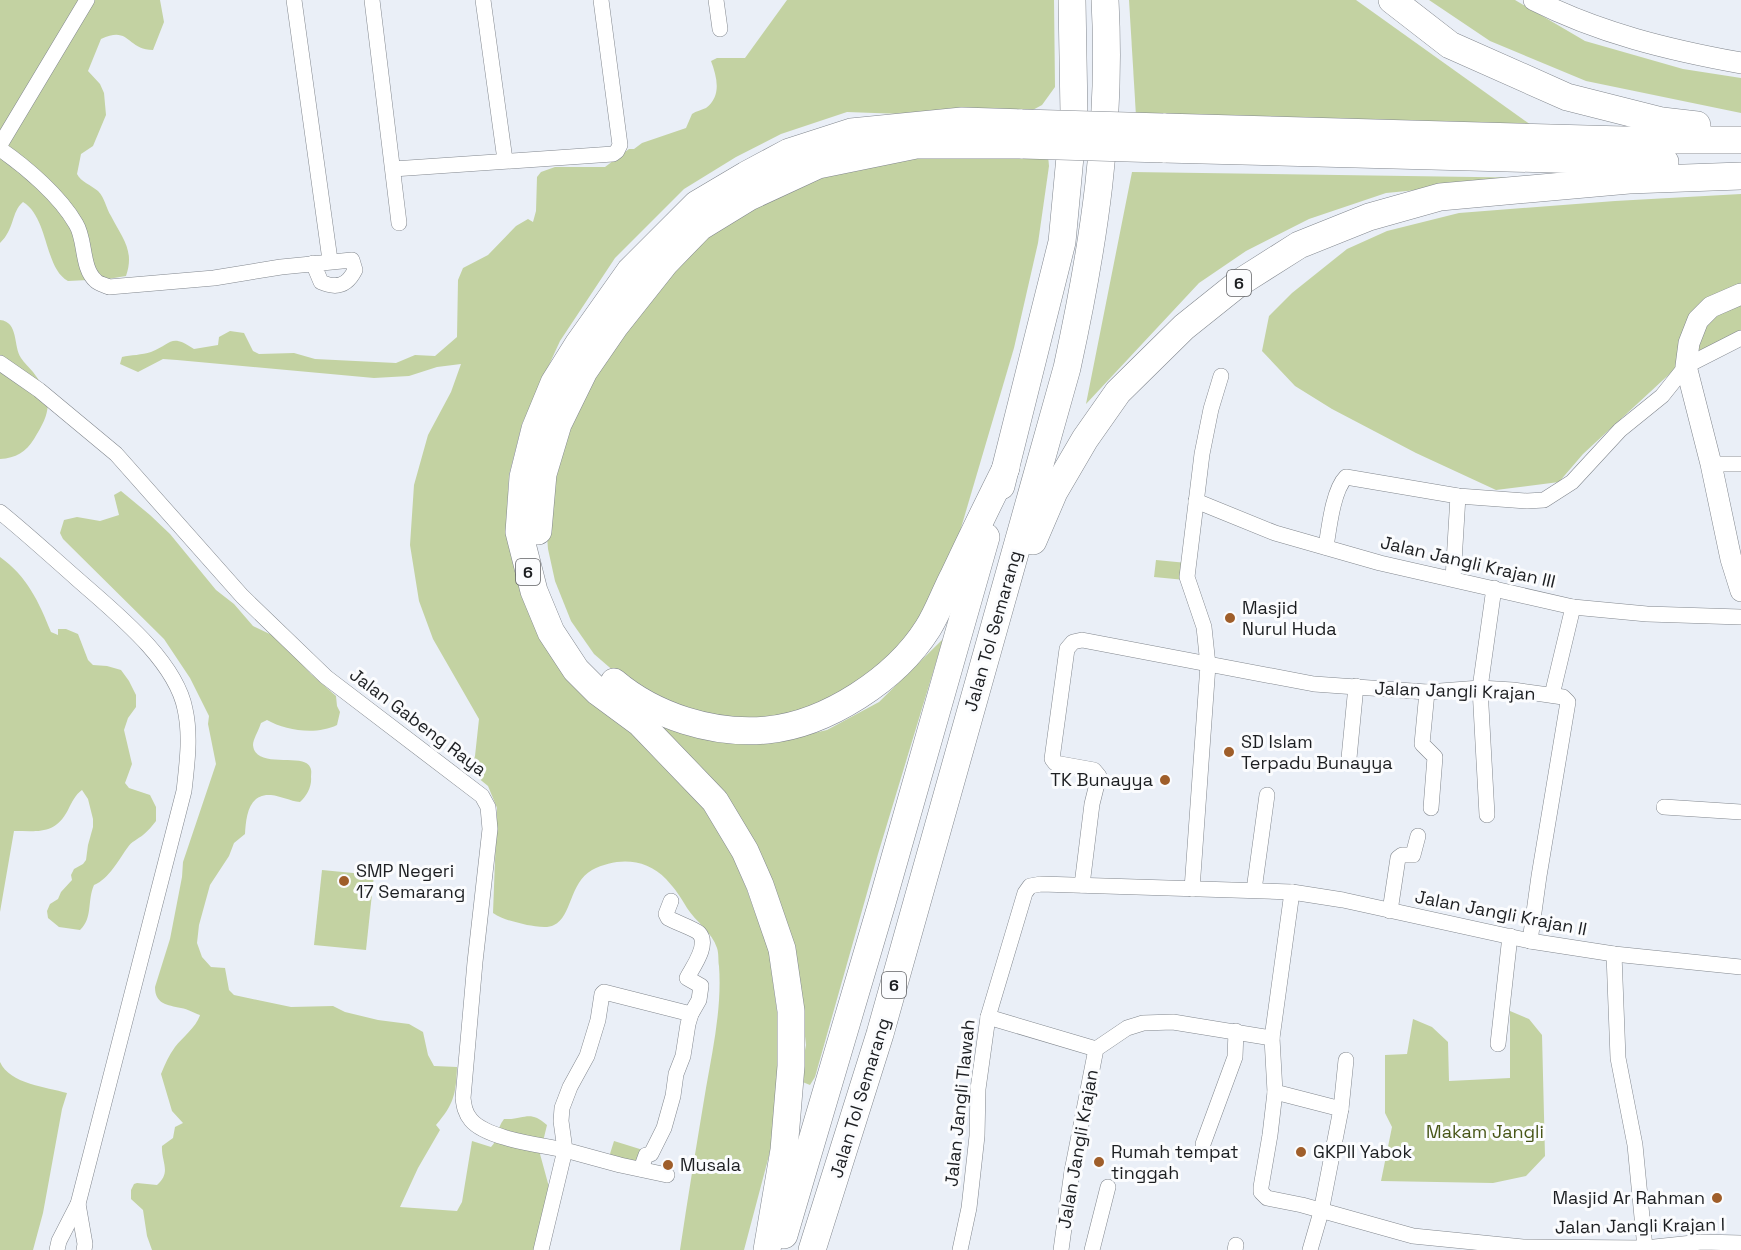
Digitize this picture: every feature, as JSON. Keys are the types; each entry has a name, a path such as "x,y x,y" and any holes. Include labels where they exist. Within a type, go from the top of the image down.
{"highway":[{"name":"Jalan Tol Semarang","path":"780,1250 1006,468 1062,242 1074,114 1072,0"},
{"name":"Jalan Tol Semarang","path":"812,1250 880,1034 1067,368 1086,283 1103,161 1106,116 1105,0"},
{"path":"1392,0 1450,45 1567,97 1662,121 1741,130"},
{"name":"6","path":"767,1250 784,1150 792,1065 791,1011 782,949 760,885 745,851 715,801 640,723 598,692 576,670 551,632 534,591 519,532 523,477 535,429 554,383 579,343 630,271 697,204 789,152 851,132 962,121 1022,134"},
{"name":"6","path":"1006,468 928,628 898,666 854,699 814,718 768,730 735,730 691,723 627,693 588,660 564,625 548,584 540,550 538,524 543,474 558,424 584,371 615,326 665,263 700,227 749,196 818,165 916,145 1022,134 1163,138 1741,164"},
{"name":"6","path":"1163,138 1741,140"},
{"name":"6","path":"968,717 1034,538 1054,492 1085,439 1118,392 1184,327 1239,283 1299,244 1369,217 1440,197 1629,180 1741,176"}],"street":[{"path":"87,0 0,147 25,166 68,212 78,226 88,268 96,281 109,287 214,278 330,260 352,260 355,270 351,279 341,286 330,286 321,282 313,263"},
{"path":"294,0 330,260"},
{"path":"372,0 399,223"},
{"path":"483,0 505,160"},
{"path":"393,169 613,154 617,151 620,146 601,0"},
{"path":"716,0 720,28"},
{"path":"1534,0 1566,16 1609,32 1691,54 1741,63"},
{"path":"1741,294 1711,307 1698,320 1689,343 1686,366 1711,464 1731,559 1741,591"},
{"path":"1326,547 1336,499 1346,477 1458,496 1544,500 1572,482 1620,430 1662,396 1686,366 1741,338"},
{"name":"Jalan Gabeng Raya","path":"0,363 39,390 116,454 242,596 326,677 482,796 488,807 490,829 463,1098 465,1111 472,1122 490,1132 565,1150"},
{"path":"1192,889 1208,665 1204,627 1187,577 1206,431 1221,376"},
{"path":"1711,464 1741,464"},
{"path":"1453,579 1458,496"},
{"name":"Jalan Jangli Krajan III","path":"1196,501 1275,533 1380,563 1573,607 1647,614 1741,617"},
{"path":"0,512 132,627 172,677 185,708 188,751 184,791 78,1204 59,1241 57,1250"},
{"path":"1487,815 1480,688 1494,588"},
{"path":"1552,695 1573,607"},
{"name":"Jalan Jangli Krajan","path":"1082,885 1092,804 1099,776 1094,770 1055,763 1052,759 1067,649 1072,642 1082,640 1282,680 1314,684 1427,692 1480,688 1513,690 1566,698 1568,707 1530,940"},
{"path":"1349,758 1356,686"},
{"path":"1427,692 1422,744 1435,757 1431,808"},
{"path":"1254,890 1267,795"},
{"path":"1664,807 1741,812"},
{"path":"1390,911 1398,858 1402,855 1413,855 1418,836"},
{"name":"Jalan Jangli Krajan II","path":"1025,893 1030,886 1041,884 1292,891 1530,940 1614,954 1741,967"},
{"path":"1292,891 1272,1038 1275,1092 1341,1109"},
{"name":"Jalan Jangli Tlawah","path":"960,1250 969,1208 978,1089 988,1017 1025,893"},
{"path":"641,1169 646,1155 651,1154 664,1128 673,1096 676,1074 683,1056 691,1014 699,1000 701,986 687,978 702,951 701,938 696,931 668,918 666,914 671,901"},
{"path":"1498,1044 1510,936"},
{"path":"1614,954 1618,1058 1635,1145 1646,1248"},
{"path":"541,1250 565,1150 561,1120 562,1108 570,1087 587,1056 598,1020 602,994 604,992 691,1014"},
{"name":"Jalan Jangli Krajan","path":"988,1017 1096,1049"},
{"name":"Jalan Jangli Krajan","path":"1061,1250 1072,1171 1096,1049 1127,1028 1143,1023 1173,1022 1272,1038"},
{"path":"1203,1144 1235,1057 1236,1031"},
{"path":"1310,1250 1322,1212 1341,1109 1346,1060"},
{"name":"Jalan Jangli Krajan I","path":"1275,1092 1261,1192 1267,1198 1302,1205 1413,1236 1541,1249 1646,1248 1741,1243"},
{"path":"565,1150 667,1175"},
{"path":"1092,1250 1108,1188"},
{"path":"78,1204 84,1250"}],"green space":[{"path":"0,0 160,0 164,22 153,50 144,49 123,36 110,35 101,39 88,71 100,84 104,93 106,115 93,146 81,154 77,174 100,194 126,244 129,259 126,276 68,281 60,275 54,265 38,219 23,202 16,211 5,238 0,243"},
{"path":"787,0 1054,0 1055,87 1042,105 1029,112 930,115 847,112 781,134 736,157 684,189 615,258 560,341 522,424 509,475 506,533 521,595 539,638 566,679 590,702 631,733 704,809 733,857 769,952 777,1012 778,1065 771,1148 744,1250 680,1250 716,1027 720,981 718,950 715,942 666,879 650,867 640,863 611,863 592,870 579,883 564,915 554,925 541,927 527,925 493,913 497,808 488,786 477,777 472,767 479,719 433,639 419,601 410,545 414,485 428,435 451,392 461,364 437,367 409,376 374,378 163,359 138,372 120,364 122,357 151,352 175,341 194,349 218,345 219,337 230,331 244,333 253,351 259,354 294,353 315,359 396,363 415,355 435,356 457,337 458,280 463,268 488,255 516,226 528,219 533,222 536,211 537,177 541,172 555,167 605,167 629,149 686,128 692,114 706,108 714,98 717,86 711,61 717,58 745,58"},
{"path":"1129,0 1356,0 1538,130 1136,116"},
{"path":"1429,0 1515,0 1585,41 1683,69 1741,78 1741,113 1586,81 1490,41"},
{"path":"917,153 1048,156 1049,166 1038,243 1014,348 951,562 922,624 850,692 767,722 694,716 631,686 594,654 571,621 555,581 548,549 546,524 550,476 591,375 705,233 821,173"},
{"path":"1132,172 1542,178 1386,193 1309,219 1246,251 1199,283 1086,404"},
{"path":"1741,194 1741,336 1676,368 1583,454 1559,482 1496,490 1416,453 1332,409 1295,386 1262,351 1269,316 1292,293 1347,249 1387,231 1459,213"},
{"path":"0,320 10,325 13,330 22,360 40,382 48,406 44,421 28,447 16,456 0,459"},
{"path":"121,491 170,534 216,590 234,604 253,626 276,637 311,674 336,696 340,712 337,725 320,730 292,729 267,720 261,723 253,743 256,753 270,759 306,763 311,769 311,784 307,794 300,802 263,795 253,802 246,821 245,834 234,843 229,856 210,885 199,925 197,943 202,957 211,967 225,968 229,990 234,995 291,1007 333,1006 345,1012 378,1020 409,1024 423,1032 428,1055 434,1066 457,1067 453,1098 447,1111 436,1125 440,1130 418,1168 400,1207 457,1211 462,1202 472,1141 491,1147 504,1119 531,1116 547,1125 540,1154 549,1187 546,1250 152,1250 147,1236 143,1210 131,1199 131,1190 137,1183 157,1185 164,1176 162,1146 173,1138 175,1127 183,1123 172,1111 161,1074 173,1050 193,1028 200,1015 163,1003 157,997 155,987 170,939 183,862 216,764 208,724 209,716 190,678 164,639 63,539 60,533 64,520 77,517 100,521 119,515 114,495"},
{"path":"0,557 25,581 42,610 51,632 58,635 58,629 66,629 78,634 88,660 93,665 121,670 136,695 136,707 128,718 124,730 132,764 125,783 129,788 150,795 156,807 156,821 129,845 109,874 94,885 87,920 80,930 59,927 48,918 47,911 50,904 58,899 72,880 71,875 74,869 86,860 93,819 88,799 82,790 77,794 63,818 52,828 38,831 14,831 0,912"},
{"path":"1156,560 1187,563 1185,580 1154,577"},
{"path":"943,639 878,854 815,1077 810,1085 800,1081 806,1045 796,956 758,856 639,715 779,741 827,730 879,702"},
{"path":"322,870 374,875 366,950 314,945"},
{"name":"Makam Jangli","path":"1510,1011 1529,1019 1542,1035 1545,1156 1526,1176 1493,1183 1381,1181 1392,1127 1385,1113 1385,1055 1407,1054 1413,1019 1432,1027 1448,1042 1449,1081 1510,1078"},
{"path":"0,1062 5,1069 20,1080 67,1093 43,1213 33,1250 0,1250"},
{"path":"614,1141 643,1150 637,1166 609,1157"}],"place":[{"name":"Masjid Nurul Huda","path":"1230,618"},
{"name":"SD Islam Terpadu Bunayya","path":"1229,752"},
{"name":"TK Bunayya","path":"1165,780"},
{"name":"SMP Negeri 17 Semarang","path":"344,881"},
{"name":"GKPII Yabok","path":"1301,1152"},
{"name":"Rumah tempat tinggah","path":"1099,1162"},
{"name":"Musala","path":"668,1165"},
{"name":"Masjid Ar Rahman","path":"1717,1198"}]}
